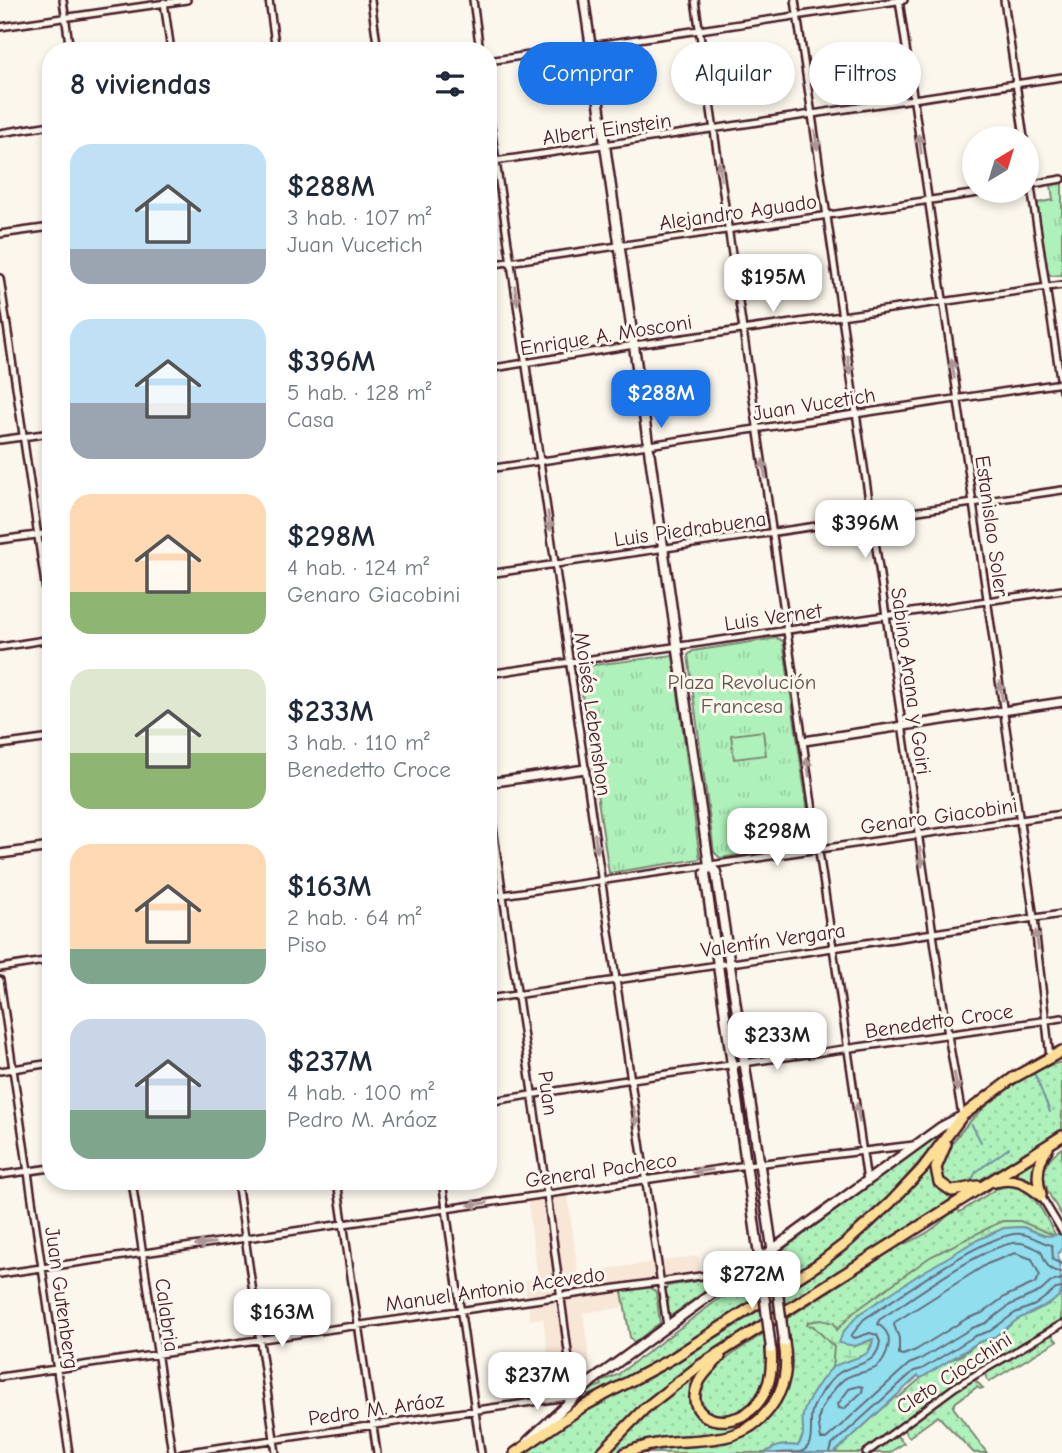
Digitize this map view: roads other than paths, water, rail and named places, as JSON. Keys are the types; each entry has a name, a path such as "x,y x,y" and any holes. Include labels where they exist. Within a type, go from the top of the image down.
{"main road":[{"path":"584,0 590,42"},
{"path":"600,105 679,646 709,865 705,873 771,1349 771,1374 763,1395 743,1416 723,1422 709,1418 702,1412 696,1394 703,1375 727,1349"},
{"path":"625,1453 660,1443 725,1438 750,1428 768,1412 781,1390 787,1370 774,1261 716,872 709,865"},
{"path":"518,1450 574,1396 772,1249 941,1127 962,1116 1013,1078 1062,1051"},
{"path":"1050,1057 1062,1059"},
{"path":"518,1450 591,1402 654,1370 705,1339 817,1265 883,1210 949,1135 962,1116"},
{"path":"949,1135 936,1168 939,1182 952,1191 1018,1180 1029,1185 1041,1196"},
{"path":"601,1453 665,1392 699,1366 1058,1139"},
{"path":"1041,1196 1038,1182 1040,1164 1044,1153 1058,1139"}],"street":[{"path":"63,0 69,42"},
{"path":"0,27 187,0"},
{"path":"269,0 275,42"},
{"path":"371,0 377,42"},
{"path":"473,0 479,42"},
{"path":"695,0 867,1181"},
{"name":"Sabino Arana y Goiri","path":"796,0 918,835 962,1116"},
{"path":"618,42 901,0"},
{"name":"Estanislao Soler","path":"901,0 906,42"},
{"path":"1004,0 1022,126"},
{"path":"164,2 170,42"},
{"path":"497,60 518,57"},
{"name":"Albert Einstein","path":"921,99 1062,77"},
{"name":"Albert Einstein","path":"497,161 880,105"},
{"name":"Estanislao Soler","path":"915,105 1034,918 1050,1057"},
{"path":"0,132 42,126"},
{"name":"Moisés Lebenshon","path":"497,168 667,1327"},
{"path":"1040,183 1062,179"},
{"name":"Alejandro Aguado","path":"497,263 962,196"},
{"path":"1032,203 1062,391"},
{"path":"0,234 42,228"},
{"path":"0,278 42,563"},
{"name":"Enrique A. Mosconi","path":"497,368 634,345 744,332 1062,285"},
{"path":"0,338 9,337"},
{"name":"Juan Vucetich","path":"497,468 1061,383"},
{"path":"0,440 42,434"},
{"name":"Luis Piedrabuena","path":"497,573 1062,490"},
{"path":"0,540 42,534"},
{"name":"Luis Vernet","path":"497,673 1062,590"},
{"path":"0,646 42,640"},
{"path":"804,741 1062,702"},
{"path":"0,746 42,739"},
{"path":"497,782 585,769"},
{"name":"Genaro Giacobini","path":"497,896 1062,814"},
{"path":"0,854 42,848"},
{"name":"Puan","path":"497,855 574,1396"},
{"name":"Valentín Vergara","path":"497,998 1062,914"},
{"path":"0,968 42,961"},
{"name":"Juan Gutenberg","path":"0,980 69,1453"},
{"name":"Benedetto Croce","path":"497,1100 630,1078 849,1050 1062,1018"},
{"path":"0,1070 42,1064"},
{"name":"General Pacheco","path":"0,1274 759,1163 917,1144"},
{"path":"0,1175 42,1169"},
{"name":"Calabria","path":"133,1190 172,1453"},
{"path":"238,1190 276,1453"},
{"path":"338,1190 377,1453"},
{"path":"443,1190 481,1453"},
{"path":"1041,1196 1061,1230"},
{"name":"Manuel Antonio Acevedo","path":"0,1377 745,1270"},
{"name":"Cleto Ciocchini","path":"866,1453 946,1393 1062,1324"},
{"name":"Pedro M. Aráoz","path":"183,1453 574,1396"}],"water":[{"path":"1023,1227 1047,1236 1062,1232 1062,1249 1058,1254 1062,1288 1060,1295 1051,1303 1018,1319 993,1338 979,1342 921,1378 918,1376 834,1453 765,1453 781,1446 798,1446 803,1433 804,1410 824,1377 838,1364 868,1352 873,1339 855,1346 839,1343 843,1332 859,1314 975,1241 1004,1228"}],"waterway":[{"path":"1033,1070 1050,1112"},
{"path":"972,1125 981,1142"},
{"path":"970,1183 976,1172 1009,1148"},
{"path":"655,1453 663,1452"}],"park label":[{"name":"Plaza Revolución Francesa","path":"742,694"}]}
